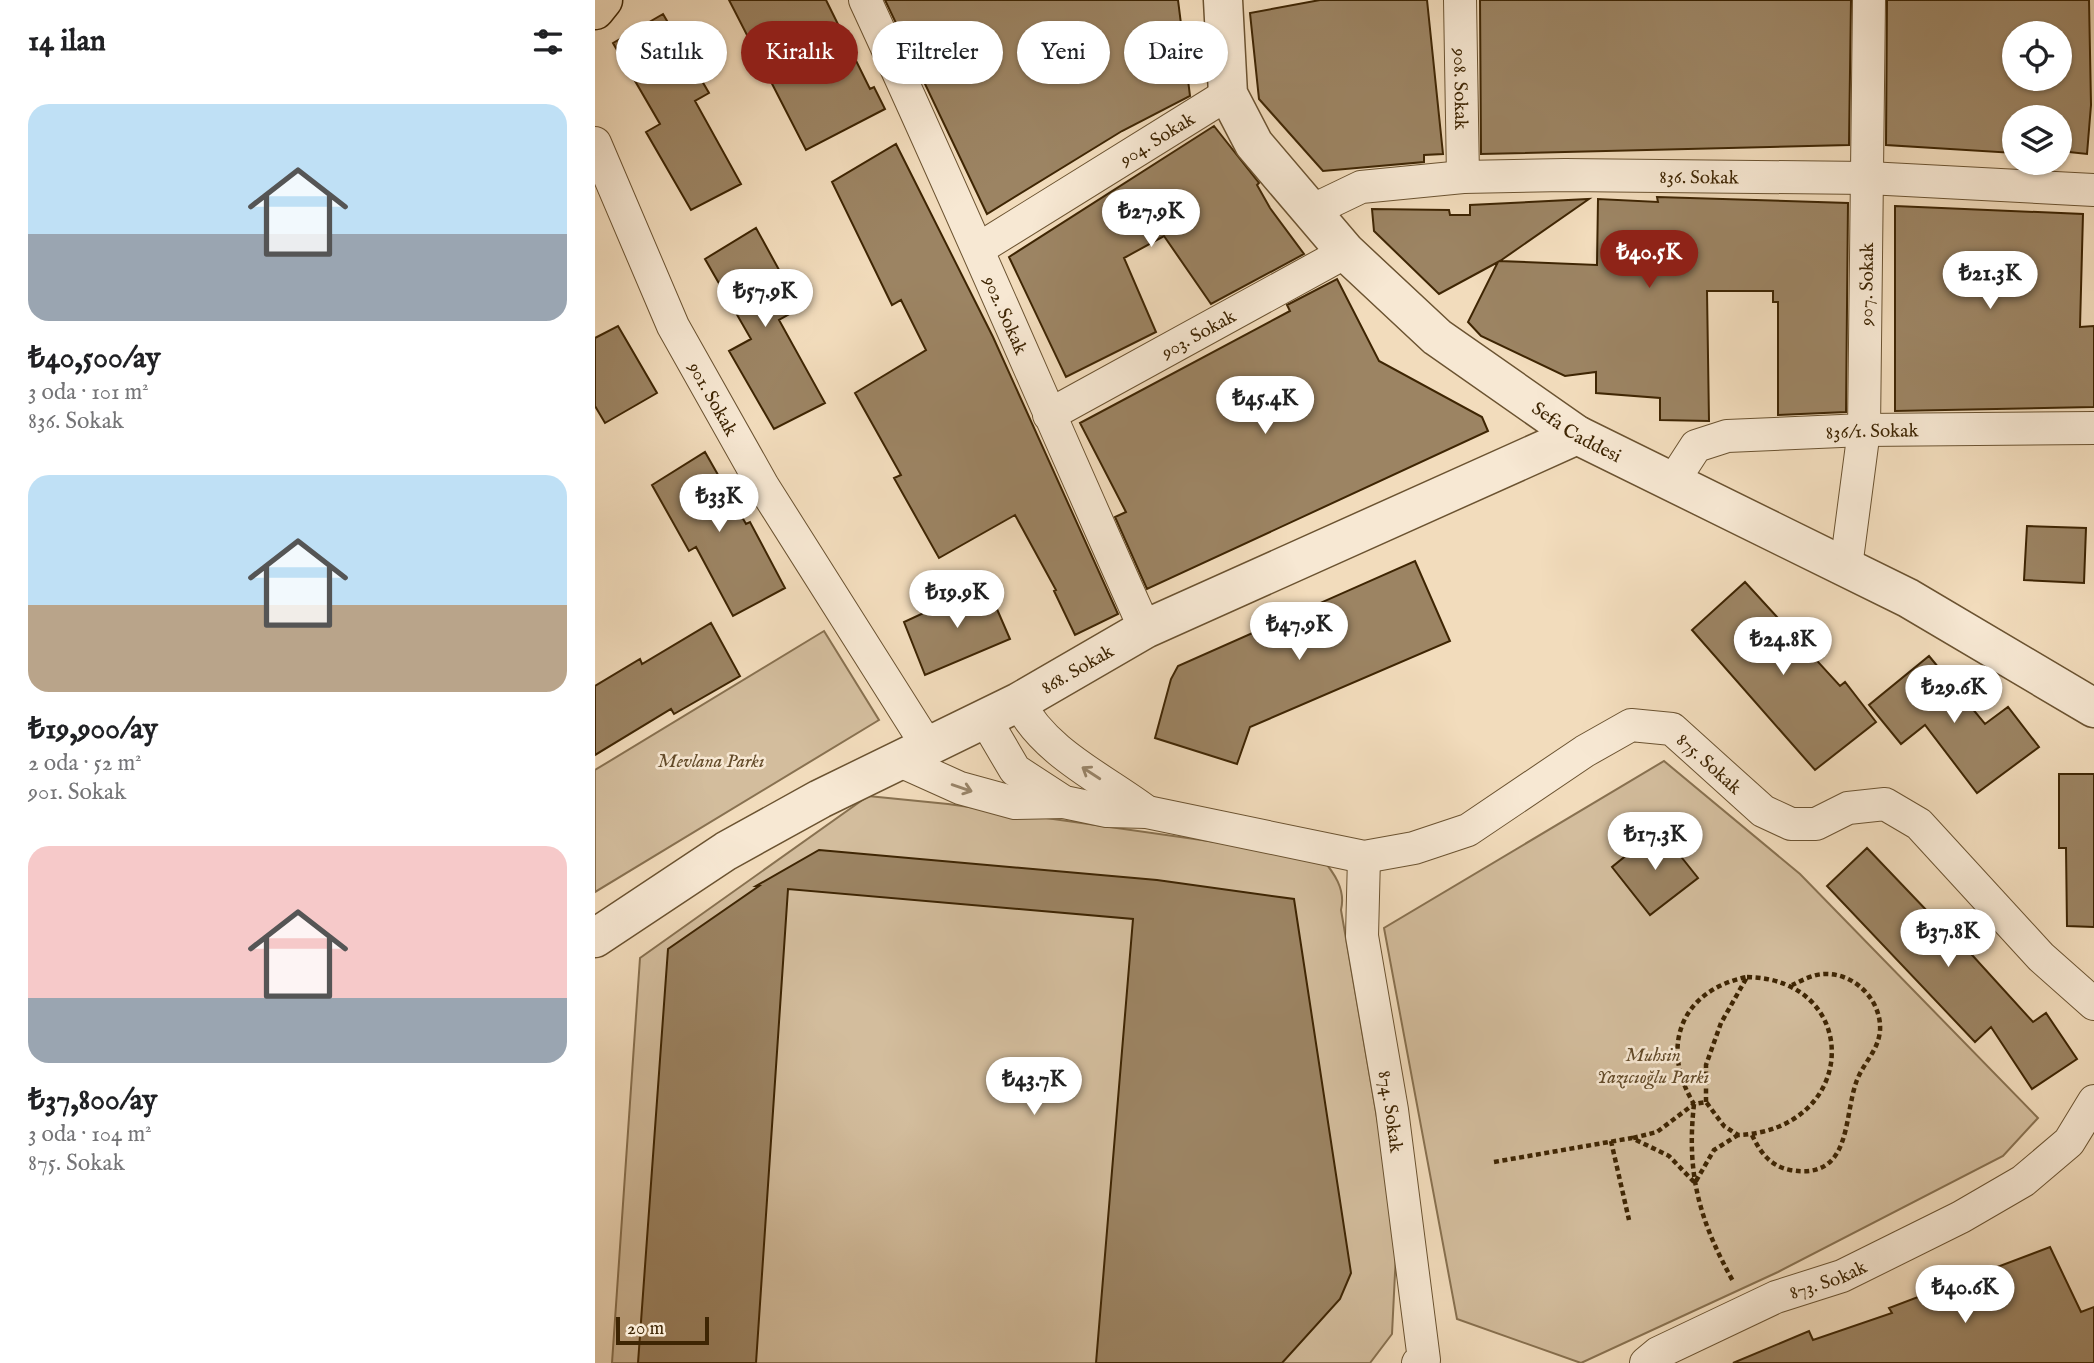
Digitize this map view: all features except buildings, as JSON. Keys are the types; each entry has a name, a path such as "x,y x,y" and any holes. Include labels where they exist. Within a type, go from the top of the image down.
{"main road":[{"path":"595,10 603,0"}],"street":[{"name":"902. Sokak","path":"865,0 980,248 1049,415 1145,629"},
{"name":"Sefa Caddesi","path":"1223,0 1228,94 1254,144 1346,252 1437,337 1577,435 1908,598 2094,708"},
{"name":"908. Sokak","path":"1460,0 1463,177"},
{"name":"907. Sokak","path":"1846,567 1864,430 1868,0"},
{"name":"904. Sokak","path":"980,248 1228,94"},
{"name":"901. Sokak","path":"595,143 673,326 914,754"},
{"name":"836. Sokak","path":"1311,211 1361,187 1463,177 1565,175 1868,178 2094,190"},
{"name":"903. Sokak","path":"1049,415 1346,252"},
{"name":"836/1. Sokak","path":"1672,483 1696,446 1710,439 1765,432 2094,428"},
{"name":"868. Sokak","path":"595,938 726,851 820,799 1019,702 1145,629 1577,435"},
{"path":"1019,702 1027,718 1050,740 1082,767 1147,812"},
{"path":"985,719 1015,770 1064,802"},
{"name":"875. Sokak","path":"1147,812 1364,857 1415,848 1468,830 1573,759 1630,725 1672,729 1763,811 1791,824 1816,824 1848,808 1885,804 1919,824 2041,957 2094,1004"},
{"path":"914,754 960,788 1015,803 1064,802 1107,811 1147,812"},
{"name":"874. Sokak","path":"1364,857 1362,936 1392,1110 1429,1362"},
{"name":"873. Sokak","path":"1646,1363 1658,1353 1776,1297 1842,1276 1961,1217 2023,1181 2069,1142 2094,1101"}],"path":[{"path":"1752,1135 1759,1150 1783,1168 1798,1171 1814,1169 1827,1162 1846,1138 1857,1079 1877,1045 1878,1012 1859,985 1827,974 1810,976 1792,985"},
{"path":"1738,1135 1724,1126 1706,1102 1706,1065 1721,1023 1747,977"},
{"path":"1695,1182 1714,1150 1738,1135 1752,1135 1797,1119 1822,1092 1832,1057 1824,1020 1814,1004 1792,985 1766,977 1747,977 1712,988 1686,1016 1676,1051 1681,1079 1694,1104 1690,1143 1695,1182 1709,1236 1749,1310"},
{"path":"1494,1162 1657,1132 1694,1104 1706,1102"},
{"path":"1632,1138 1669,1156 1695,1182"},
{"path":"1611,1141 1629,1220"}],"green space":[{"name":"Mevlana Parkı","path":"824,631 879,720 595,892 595,770"},
{"name":"Muhsin Yazıcıoğlu Parkı","path":"1664,761 1800,874 2038,1118 2003,1156 1778,1272 1581,1363 1457,1319 1384,928"},
{"path":"868,796 948,804 1321,857 1334,875 1342,895 1341,910 1397,1233 1392,1334 1370,1363 612,1363 640,958"}]}
